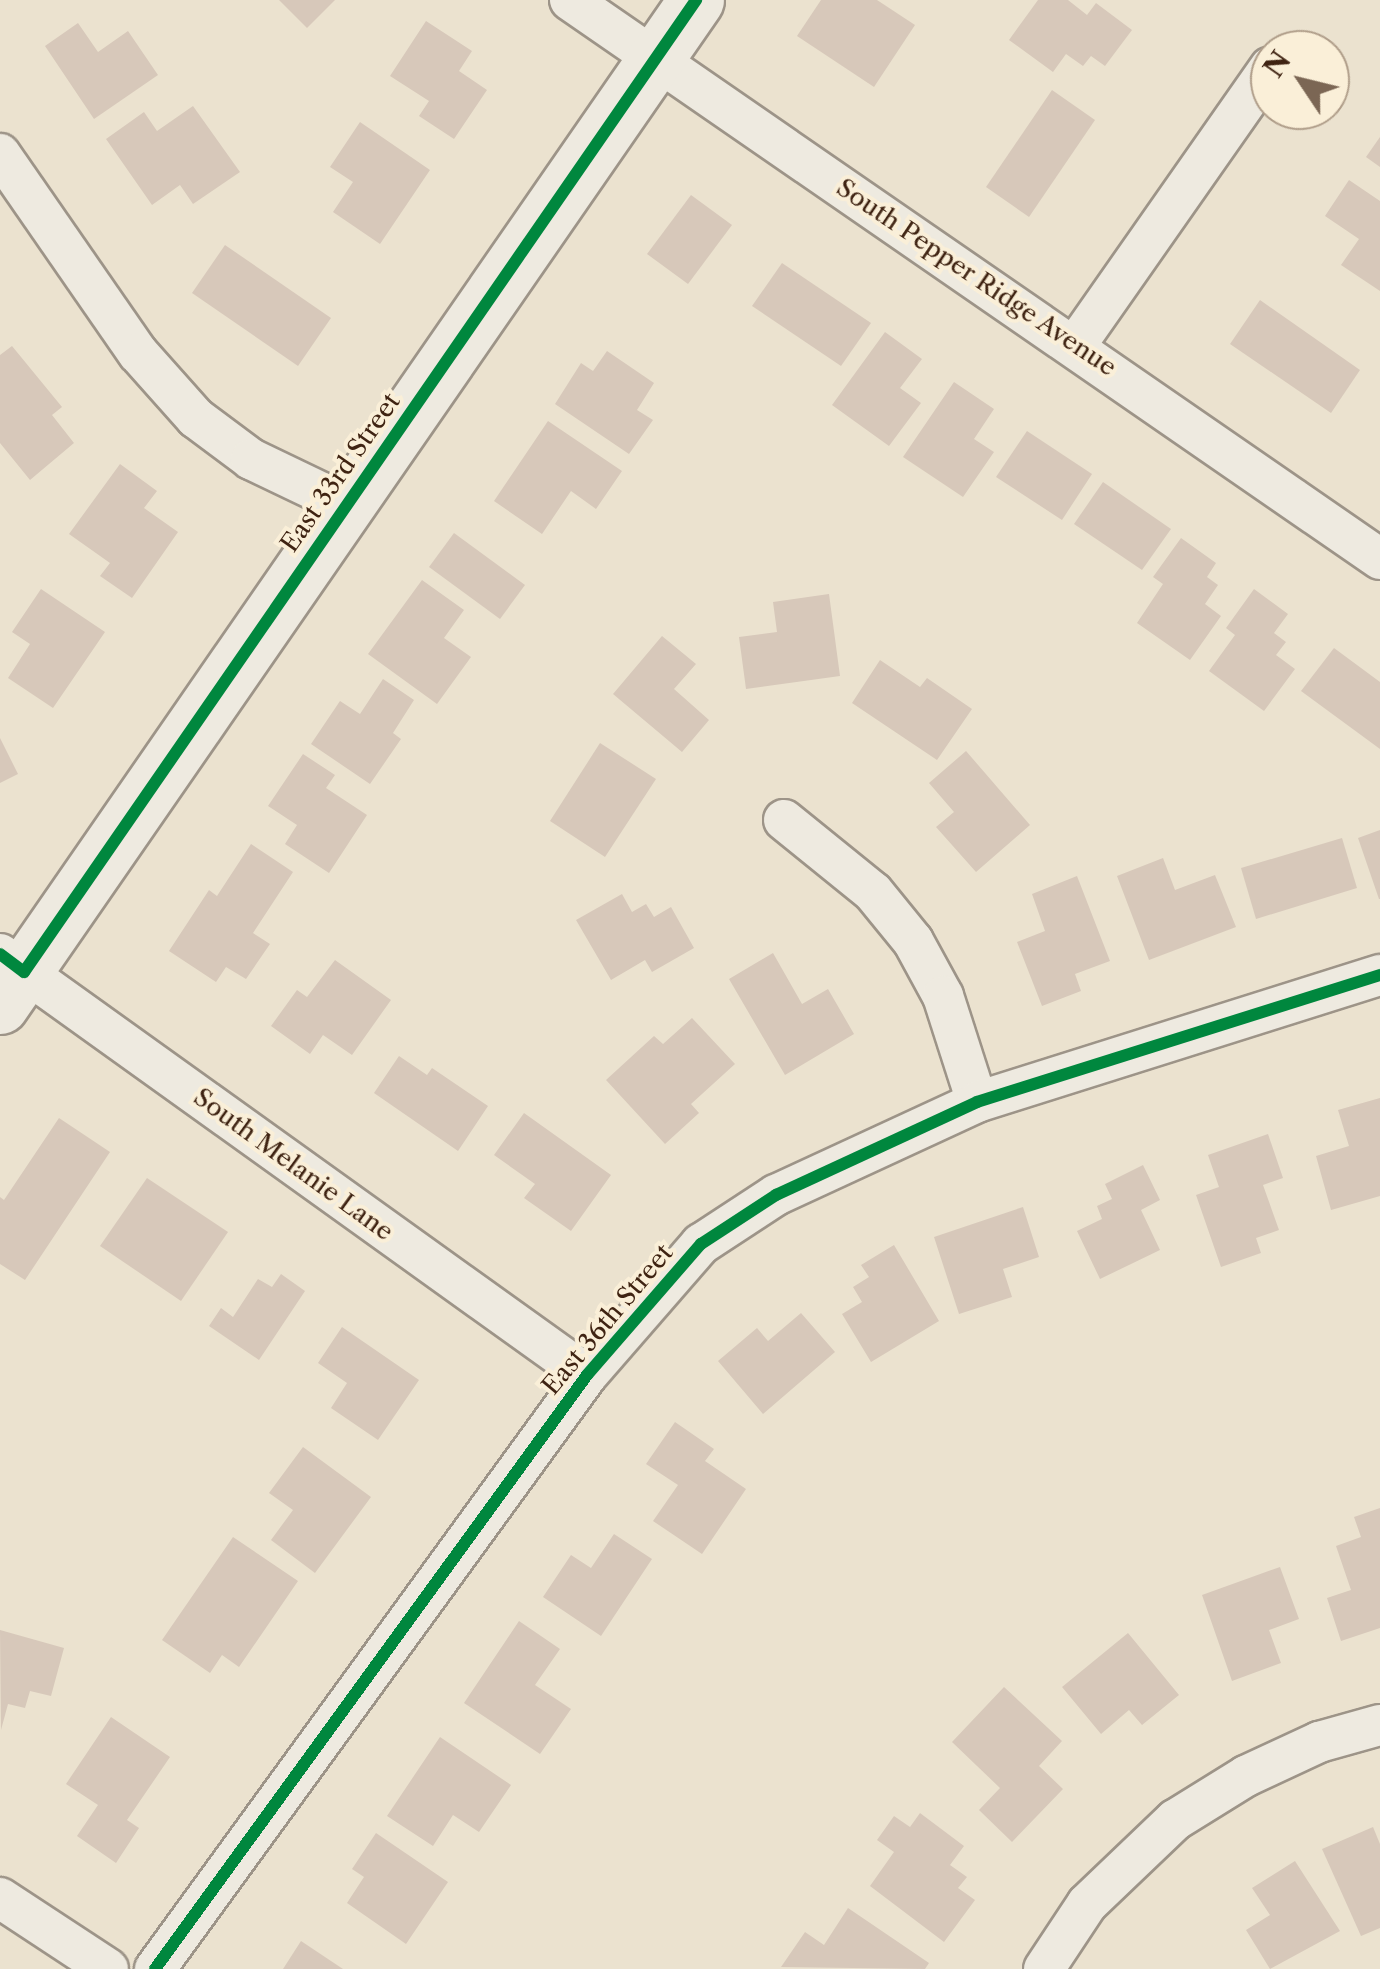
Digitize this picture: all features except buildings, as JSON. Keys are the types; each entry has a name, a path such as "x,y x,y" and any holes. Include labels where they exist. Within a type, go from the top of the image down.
{"street":[{"name":"South Pepper Ridge Avenue","path":"570,0 1380,559"},
{"name":"East 33rd Street","path":"8,978 346,505 696,0"},
{"path":"1075,346 1250,96"},
{"path":"0,154 138,353 196,418 251,459 346,505"},
{"path":"784,820 872,892 912,940 943,996 977,1102"},
{"name":"East 36th Street","path":"155,1969 587,1375 701,1244 776,1195 977,1102 1380,976"},
{"name":"South Melanie Lane","path":"8,978 587,1375"},
{"path":"1044,1969 1088,1904 1175,1820 1290,1756 1380,1725"},
{"path":"0,1898 108,1969"}],"cycle path":[{"path":"0,954 24,972 696,0"},
{"path":"155,1969 587,1375 701,1244 776,1195 977,1102 1380,975"}]}
